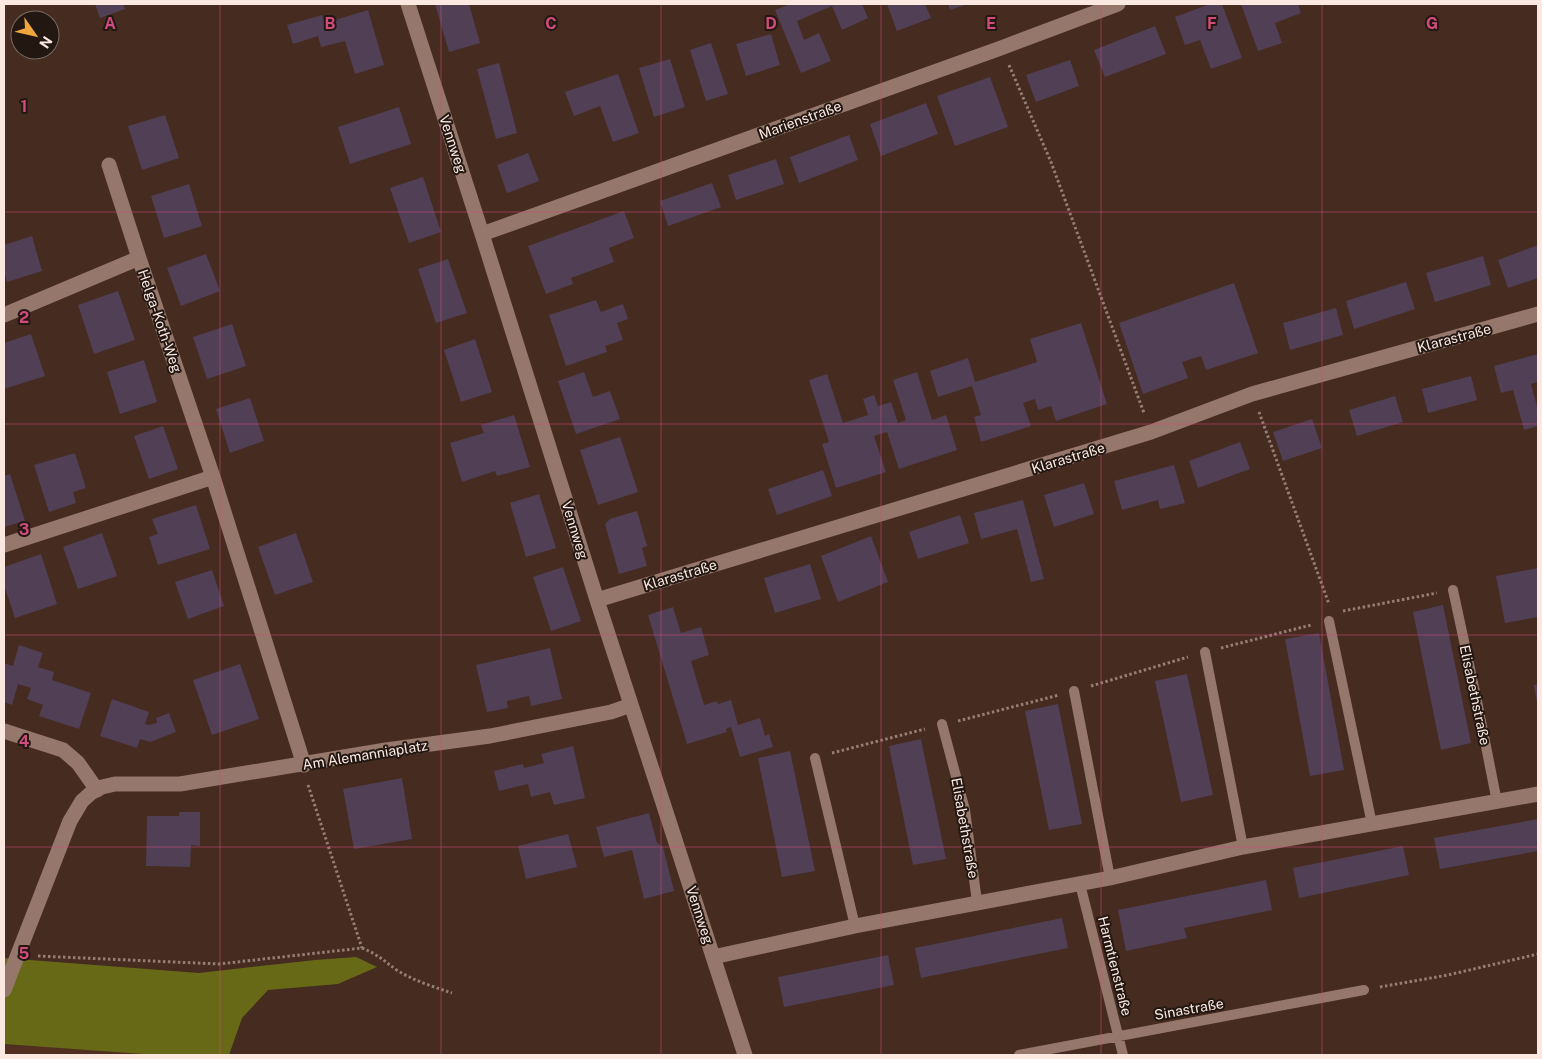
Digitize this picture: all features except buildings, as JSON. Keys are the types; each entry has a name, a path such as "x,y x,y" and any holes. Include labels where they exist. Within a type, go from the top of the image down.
{"street":[{"name":"Vennweg","path":"408,4 597,600 745,1055"},
{"name":"Marienstraße","path":"482,234 1002,48 1118,4"},
{"name":"Helga-Koth-Weg","path":"109,165 213,477 304,765"},
{"path":"4,315 139,258"},
{"name":"Klarastraße","path":"597,600 1151,432 1252,394 1538,314"},
{"path":"4,545 213,477"},
{"name":"Am Alemanniaplatz","path":"4,990 70,821 82,801 97,790 115,784 180,784 386,750 490,736 611,712 631,706"},
{"path":"4,731 63,750 78,763 97,790"},
{"path":"713,957 855,926 1110,878 1243,847 1538,794"}],"lane":[{"name":"Elisabethstraße","path":"1452,590 1497,802"},
{"path":"1331,617 1372,824"},
{"path":"1205,652 1243,847"},
{"path":"1074,691 1110,878"},
{"name":"Elisabethstraße","path":"942,724 964,810 978,902"},
{"path":"814,758 855,926"},
{"name":"Harmtienstraße","path":"1080,884 1123,1055"},
{"name":"Sinastraße","path":"1018,1055 1364,990"}],"path":[{"path":"1002,48 1051,162 1151,432"},
{"path":"1252,394 1331,617"},
{"path":"814,758 1074,691 1331,617 1452,590"},
{"path":"304,765 308,783 362,948"},
{"path":"17,955 219,964 362,948 378,954 398,971 421,982 452,993"},
{"path":"1364,990 1448,975 1538,954"}],"shaded area":[{"path":"356,957 377,967 338,984 268,990 242,1018 229,1055 157,1055 4,1044 4,958 199,973"},
{"path":"4,1044 157,1054 157,1055 4,1055"}]}
